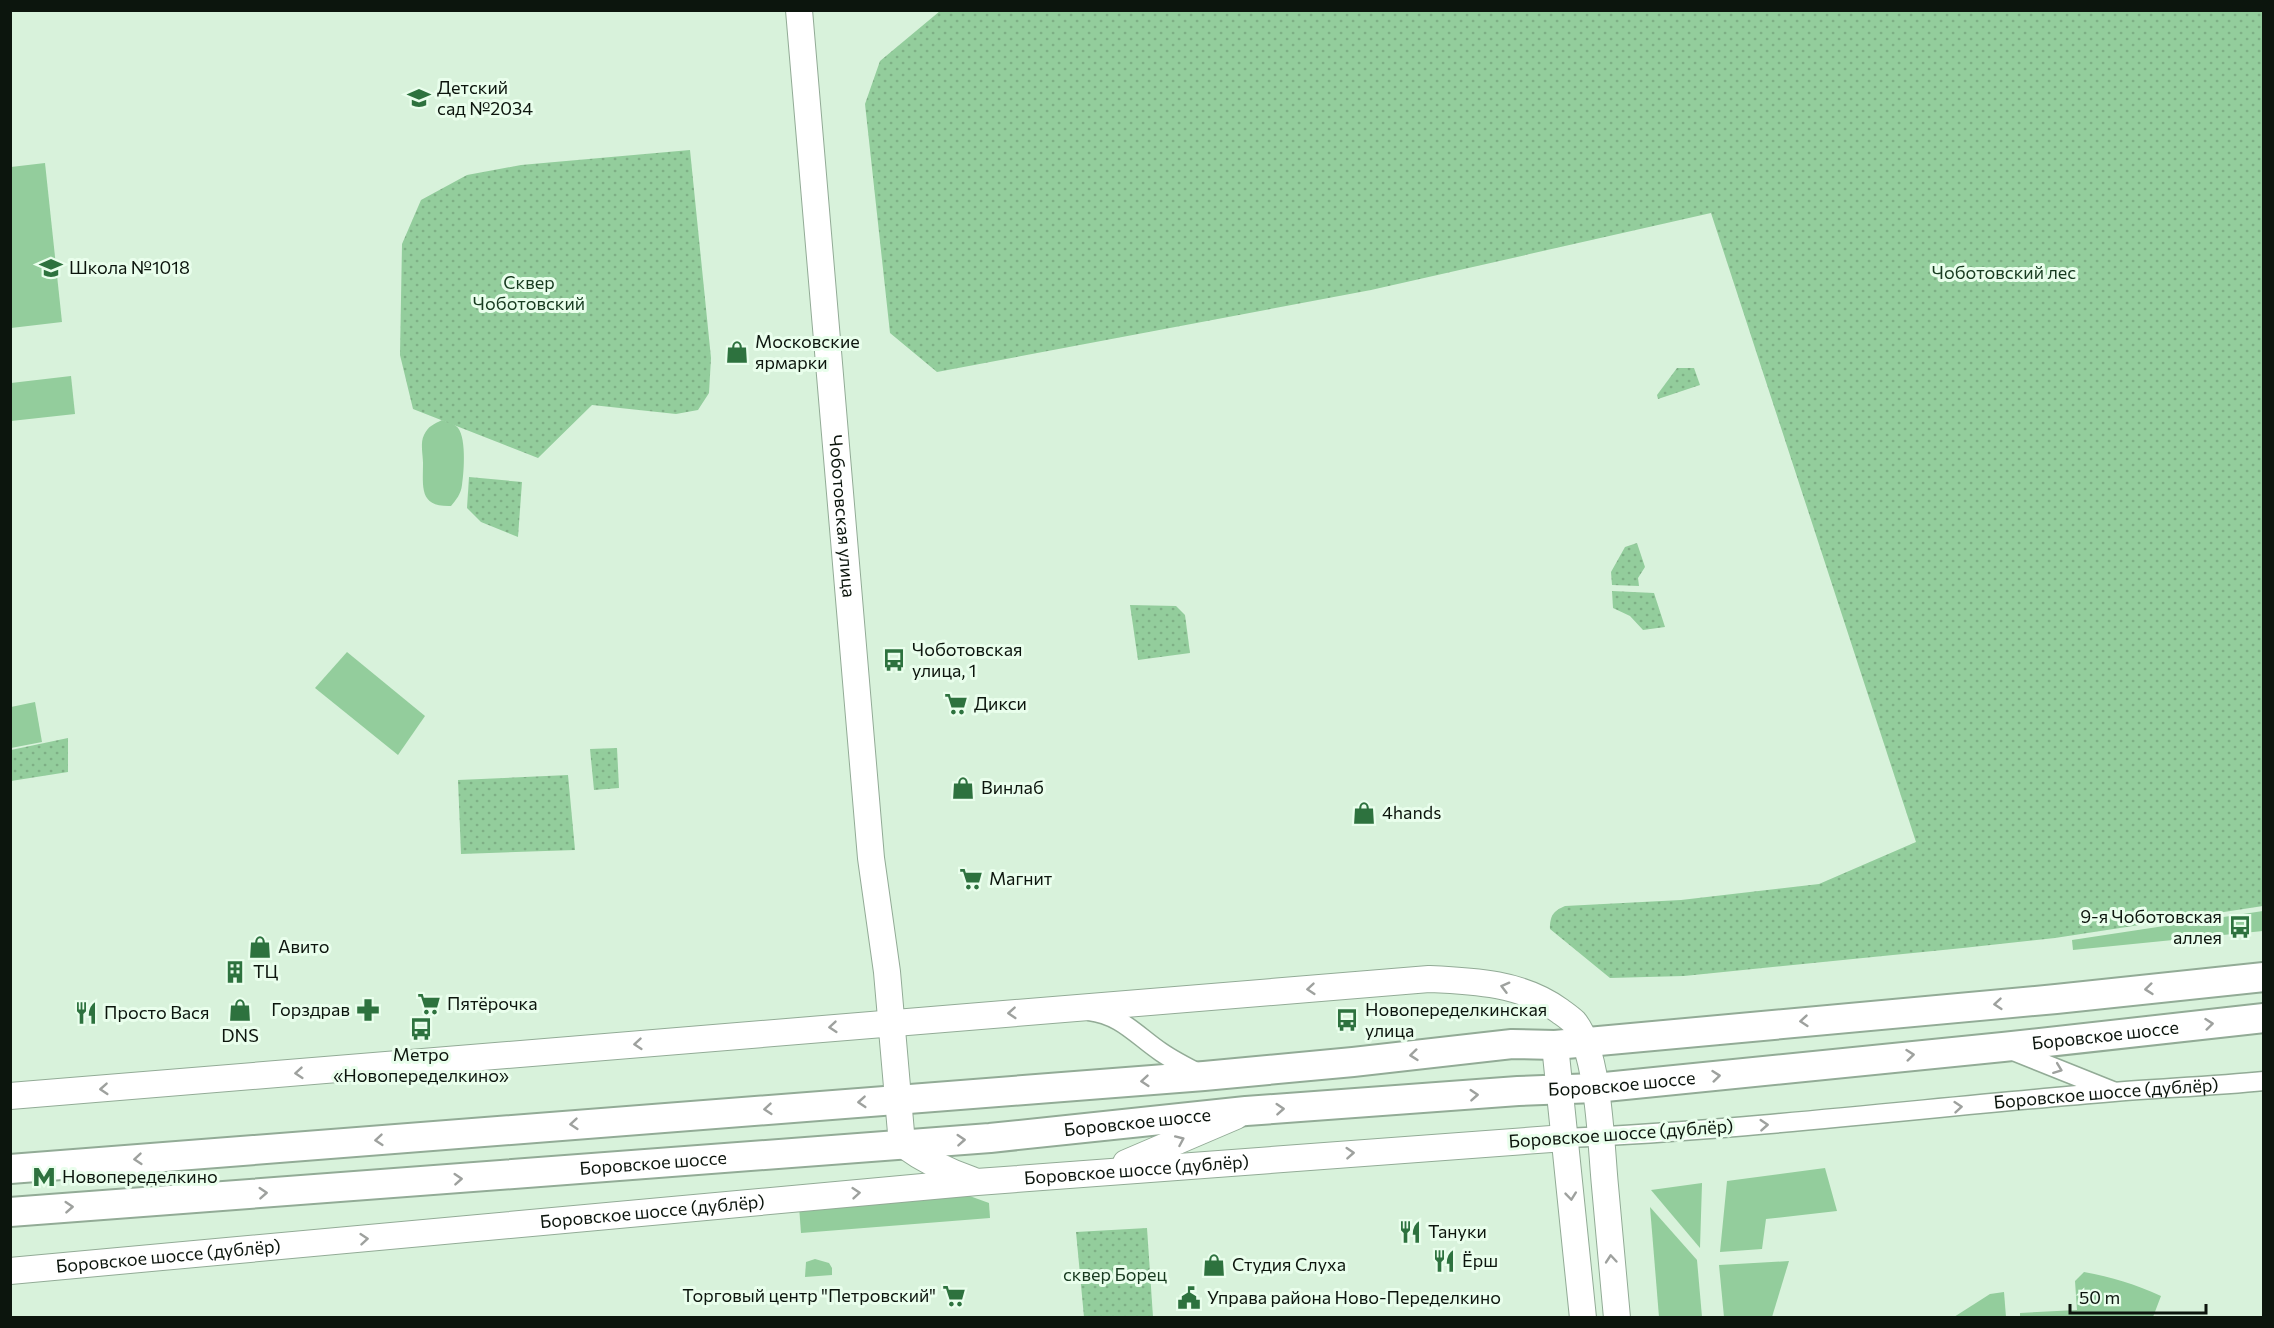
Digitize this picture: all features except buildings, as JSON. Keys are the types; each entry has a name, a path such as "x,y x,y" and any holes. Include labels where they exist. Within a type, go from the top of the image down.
{"main road":[{"path":"10,1169 1203,1076 1512,1044 1556,1045 2056,999 2264,976"},
{"name":"Боровское шоссе","path":"10,1212 990,1138 1246,1111 1518,1091 1595,1088 2264,1018"}],"street":[{"name":"Чоботовская улица","path":"799,10 871,849 887,972 902,1144"},
{"path":"10,1096 1429,979 1466,980 1504,986 1548,1002 1574,1021 1585,1041 1595,1088 1601,1136 1617,1317"},
{"path":"1070,1008 1100,1013 1125,1023 1160,1051 1203,1076"},
{"path":"1556,1045 1583,1317"},
{"path":"2003,1047 2116,1092"},
{"name":"Боровское шоссе (дублёр)","path":"10,1271 977,1182 1827,1120 2116,1092 2264,1081"},
{"path":"1107,1172 1246,1111"},
{"path":"902,1144 923,1159 977,1182"}],"green space":[{"name":"Чоботовский лес","path":"940,11 2263,11 2263,906 2055,938 1684,976 1610,978 1550,929 1552,917 1558,910 1565,906 1681,900 1819,884 1916,842 1711,213 1371,290 937,372 890,333 865,104 880,61"},
{"name":"Сквер Чоботовский","path":"690,150 711,358 709,393 698,410 676,414 592,405 538,458 413,409 400,355 402,244 421,200 467,175 521,165"},
{"path":"45,163 62,322 11,328 11,167"},
{"path":"1677,368 1694,368 1700,385 1658,399 1657,395"},
{"path":"71,376 75,414 11,421 11,383"},
{"path":"442,420 456,426 462,437 463,445 464,463 461,488 451,506 433,503 428,499 423,488 423,438 429,427"},
{"path":"469,477 522,482 518,537 481,522 467,508"},
{"path":"1637,543 1645,567 1638,578 1639,586 1612,585 1611,572 1625,547"},
{"path":"1612,591 1654,593 1665,627 1643,630 1630,616 1613,608"},
{"path":"1130,605 1176,606 1185,615 1190,653 1138,660"},
{"path":"347,652 425,716 398,755 315,688"},
{"path":"35,702 42,742 11,748 11,707"},
{"path":"68,738 68,772 11,781 11,750"},
{"path":"617,748 619,788 594,790 590,749"},
{"path":"568,775 575,850 461,854 458,780"},
{"path":"2263,911 2263,931 2073,950 2072,940"},
{"path":"1825,1168 1837,1211 1766,1219 1762,1249 1720,1252 1727,1181"},
{"path":"1702,1183 1700,1248 1651,1190"},
{"path":"953,1190 989,1203 990,1218 801,1233 799,1206"},
{"path":"1650,1207 1697,1260 1702,1317 1659,1317"},
{"name":"сквер Борец","path":"1147,1228 1153,1317 1084,1317 1076,1232"},
{"path":"815,1259 829,1263 832,1275 805,1277 806,1262"},
{"path":"1789,1261 1772,1317 1724,1317 1719,1265"},
{"path":"2084,1272 2123,1281 2161,1296 2153,1317 2020,1317 2020,1313 2077,1310 2075,1281"},
{"path":"2004,1292 2006,1317 1954,1317 1990,1294"}],"place":[{"name":"Детский сад №2034","path":"419,98"},
{"name":"Школа №1018","path":"51,268"},
{"name":"Московские ярмарки","path":"737,352"},
{"name":"Чоботовская улица, 1","path":"894,660"},
{"name":"Дикси","path":"956,704"},
{"name":"Винлаб","path":"963,788"},
{"name":"4hands","path":"1364,813"},
{"name":"Магнит","path":"971,879"},
{"name":"9-я Чоботовская аллея","path":"2240,927"},
{"name":"Авито","path":"260,947"},
{"name":"ТЦ","path":"235,972"},
{"name":"Пятёрочка","path":"429,1004"},
{"name":"DNS","path":"240,1010"},
{"name":"Горздрав","path":"368,1010"},
{"name":"Просто Вася","path":"86,1013"},
{"name":"Новопеределкинская улица","path":"1347,1020"},
{"name":"Метро «Новопеределкино»","path":"421,1029"},
{"name":"Новопеределкино","path":"44,1177"},
{"name":"Тануки","path":"1410,1232"},
{"name":"Ёрш","path":"1444,1261"},
{"name":"Студия Слуха","path":"1214,1265"},
{"name":"Торговый центр \"Петровский\"","path":"954,1296"},
{"name":"Управа района Ново-Переделкино","path":"1189,1298"}]}
